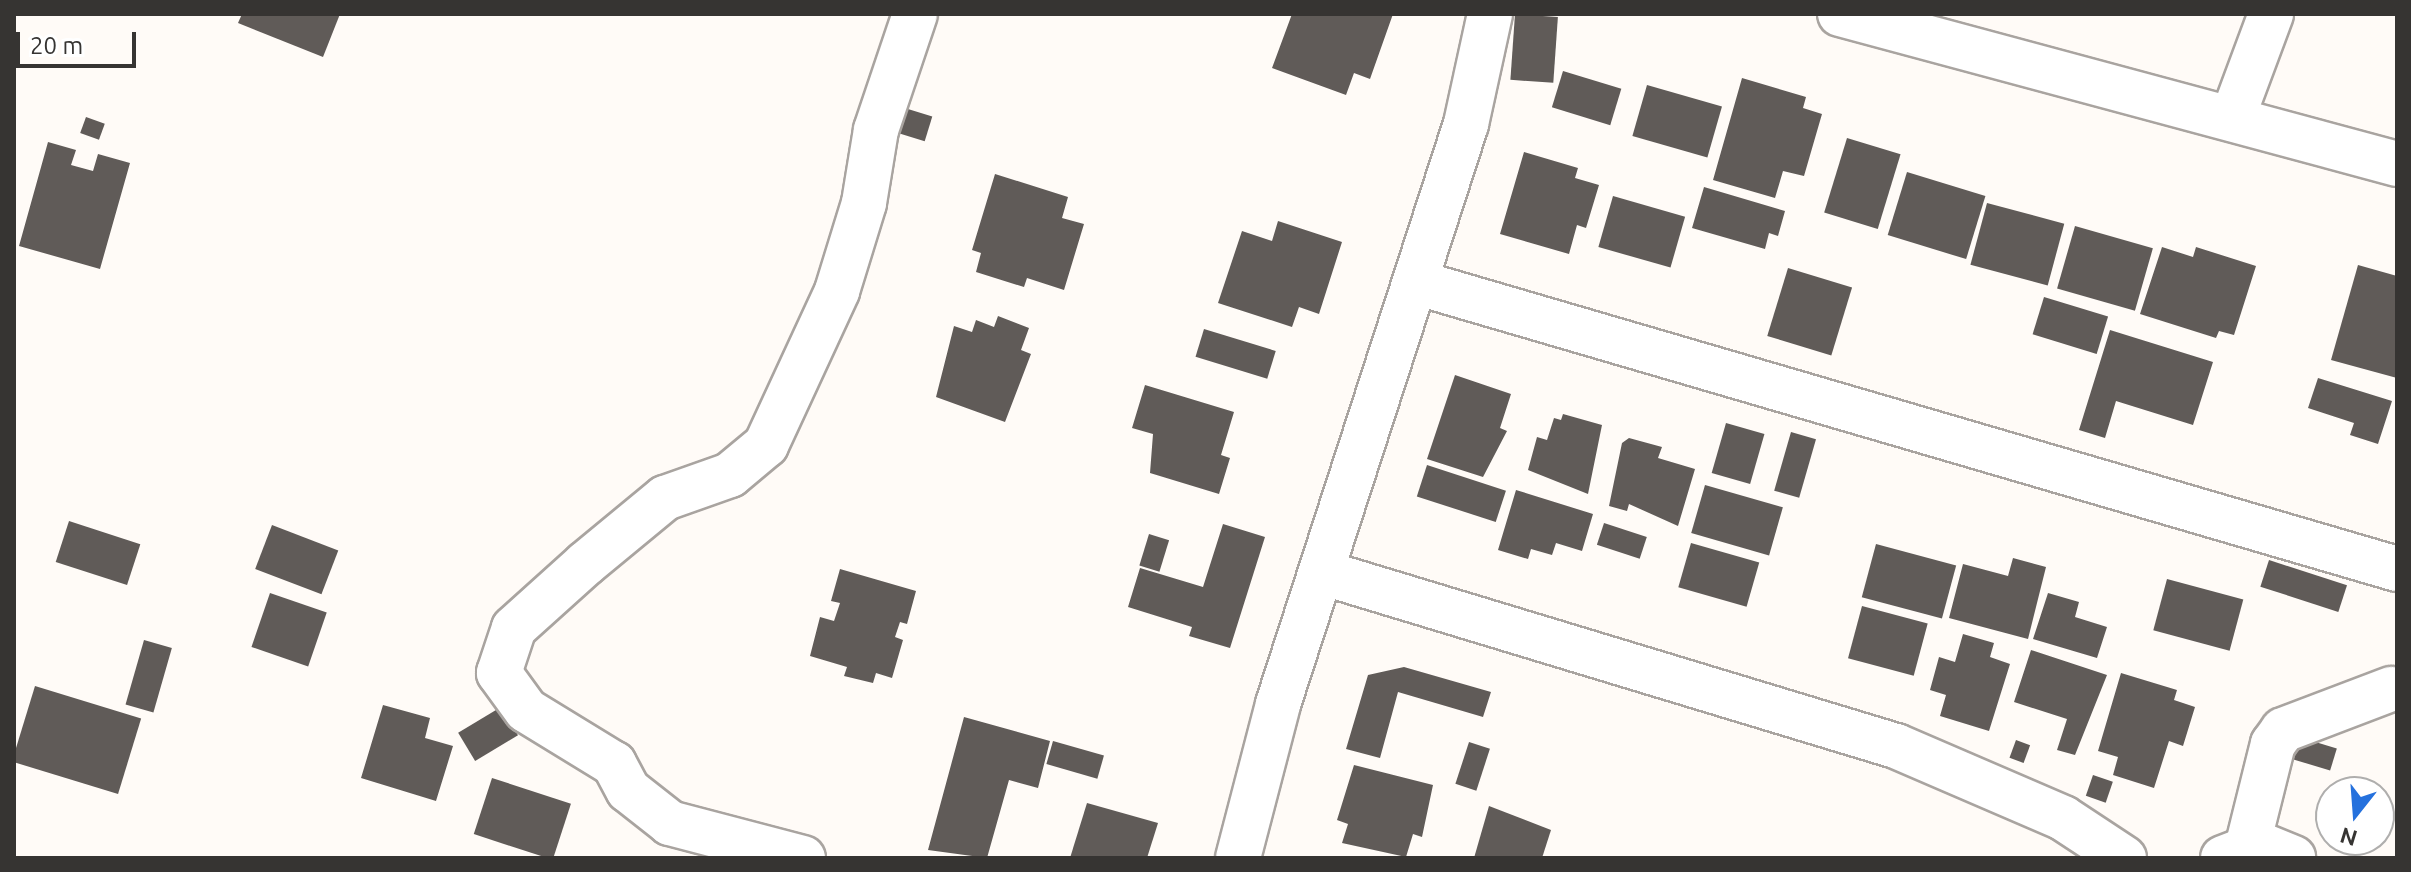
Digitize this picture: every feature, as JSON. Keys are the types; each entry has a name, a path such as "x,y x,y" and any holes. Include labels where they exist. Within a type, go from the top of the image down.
{"street":[{"path":"803,858 670,823 628,790 614,764 526,710 499,673 514,628 585,564 665,498 730,475 766,445 837,291 864,203 876,130 915,14"},
{"path":"1238,858 1321,572 1466,124 1490,14"},
{"path":"1840,14 2397,164"},
{"path":"2232,119 2271,14"},
{"path":"1415,282 2397,569"},
{"path":"1321,572 1896,746 2063,818 2124,858"},
{"path":"2235,853 2273,744 2283,730 2391,689"},
{"path":"2235,853 2259,844 2293,858"}],"building":[{"path":"242,14 340,14 323,57 238,23"},
{"path":"1292,14 1393,14 1370,79 1354,73 1346,95 1272,68"},
{"path":"1515,14 1558,17 1553,83 1510,80"},
{"path":"1563,71 1621,89 1610,125 1552,107"},
{"path":"1742,78 1806,97 1803,108 1822,114 1804,176 1783,171 1775,198 1713,180"},
{"path":"1647,85 1722,106 1707,157 1632,136"},
{"path":"895,105 932,116 925,141 887,130"},
{"path":"86,117 105,124 99,140 80,133"},
{"path":"1847,138 1901,154 1878,229 1824,213"},
{"path":"48,142 76,150 71,165 93,171 98,154 130,163 100,269 19,246"},
{"path":"1524,152 1578,168 1575,178 1599,185 1586,228 1577,225 1569,254 1500,234"},
{"path":"1907,172 1985,196 1966,259 1888,235"},
{"path":"995,174 1068,197 1062,218 1084,224 1064,290 1027,278 1024,287 976,272 981,253 972,250"},
{"path":"1704,187 1785,211 1778,236 1769,233 1765,249 1692,228"},
{"path":"1613,196 1685,217 1670,268 1598,247"},
{"path":"1987,203 2064,224 2048,286 1970,265"},
{"path":"1278,221 1342,242 1319,314 1299,307 1292,327 1218,303 1242,231 1272,241"},
{"path":"2075,226 2153,248 2135,311 2057,288"},
{"path":"2162,247 2193,257 2196,247 2256,266 2234,335 2219,331 2216,338 2140,314"},
{"path":"2358,265 2397,276 2397,378 2331,360"},
{"path":"1788,268 1852,288 1831,355 1767,336"},
{"path":"2044,297 2108,317 2097,354 2033,334"},
{"path":"998,316 1029,328 1021,350 1031,354 1005,422 936,397 954,326 972,332 976,320 994,327"},
{"path":"1204,329 1276,351 1267,379 1196,357"},
{"path":"2110,330 2213,362 2193,425 2116,401 2105,438 2079,430"},
{"path":"1455,375 1511,394 1500,428 1507,431 1483,477 1427,459"},
{"path":"2318,378 2392,401 2378,444 2350,435 2354,423 2308,408"},
{"path":"1145,385 1234,412 1221,455 1230,458 1219,494 1150,473 1153,434 1132,428"},
{"path":"1563,414 1602,425 1588,494 1528,470 1537,437 1547,440 1554,418 1561,420"},
{"path":"1726,423 1764,434 1750,484 1712,473"},
{"path":"1791,432 1816,439 1799,498 1774,491"},
{"path":"1629,438 1662,447 1658,458 1695,469 1678,526 1629,504 1627,511 1609,506 1622,443"},
{"path":"1427,465 1506,491 1496,522 1417,496"},
{"path":"1705,485 1783,507 1769,555 1691,533"},
{"path":"1516,490 1593,514 1582,551 1556,543 1552,555 1531,549 1528,559 1498,550"},
{"path":"69,521 140,544 127,585 56,562"},
{"path":"1604,523 1647,537 1640,559 1597,545"},
{"path":"1223,524 1265,537 1230,648 1189,636 1192,627 1128,607 1140,568 1203,587"},
{"path":"272,525 338,550 321,594 255,569"},
{"path":"1149,534 1169,540 1159,572 1139,566"},
{"path":"1691,543 1759,563 1747,607 1678,587"},
{"path":"1876,544 1956,565 1942,619 1862,597"},
{"path":"2013,558 2046,567 2028,639 1949,618 1963,564 2008,576"},
{"path":"2269,560 2347,585 2338,612 2260,587"},
{"path":"840,569 916,591 907,624 900,622 895,637 903,640 892,678 876,673 873,683 844,676 847,667 810,656 820,617 834,621 840,603 831,601"},
{"path":"2167,579 2243,599 2230,651 2153,630"},
{"path":"270,593 327,613 308,666 251,647"},
{"path":"2048,593 2079,602 2075,617 2107,627 2097,658 2033,639"},
{"path":"1862,606 1928,624 1914,676 1848,658"},
{"path":"1963,634 1994,643 1990,657 2010,664 1989,731 1940,716 1946,695 1930,690 1939,657 1955,662"},
{"path":"144,640 172,648 153,712 126,704"},
{"path":"2031,650 2107,675 2075,755 2057,750 2067,719 2014,702"},
{"path":"1404,667 1491,692 1483,717 1398,692 1380,758 1346,749 1368,675"},
{"path":"2121,673 2177,690 2174,700 2195,707 2183,746 2169,741 2154,788 2113,775 2118,757 2098,751"},
{"path":"35,686 141,718 118,794 14,762"},
{"path":"383,705 430,718 425,738 453,746 436,801 361,778"},
{"path":"501,707 518,735 475,761 458,733"},
{"path":"964,717 1050,741 1038,788 1009,780 987,858 928,850"},
{"path":"2289,734 2337,749 2330,771 2282,756"},
{"path":"2016,740 2030,745 2024,763 2010,758"},
{"path":"1053,741 1104,756 1097,779 1046,764"},
{"path":"1469,742 1490,749 1476,791 1455,784"},
{"path":"1354,765 1433,785 1422,837 1413,834 1406,857 1342,843 1348,824 1337,820"},
{"path":"2093,775 2113,782 2106,803 2086,796"},
{"path":"492,778 571,804 553,858 474,834"},
{"path":"1087,803 1158,823 1147,858 1070,858"},
{"path":"1489,806 1551,830 1542,858 1474,858"}]}
